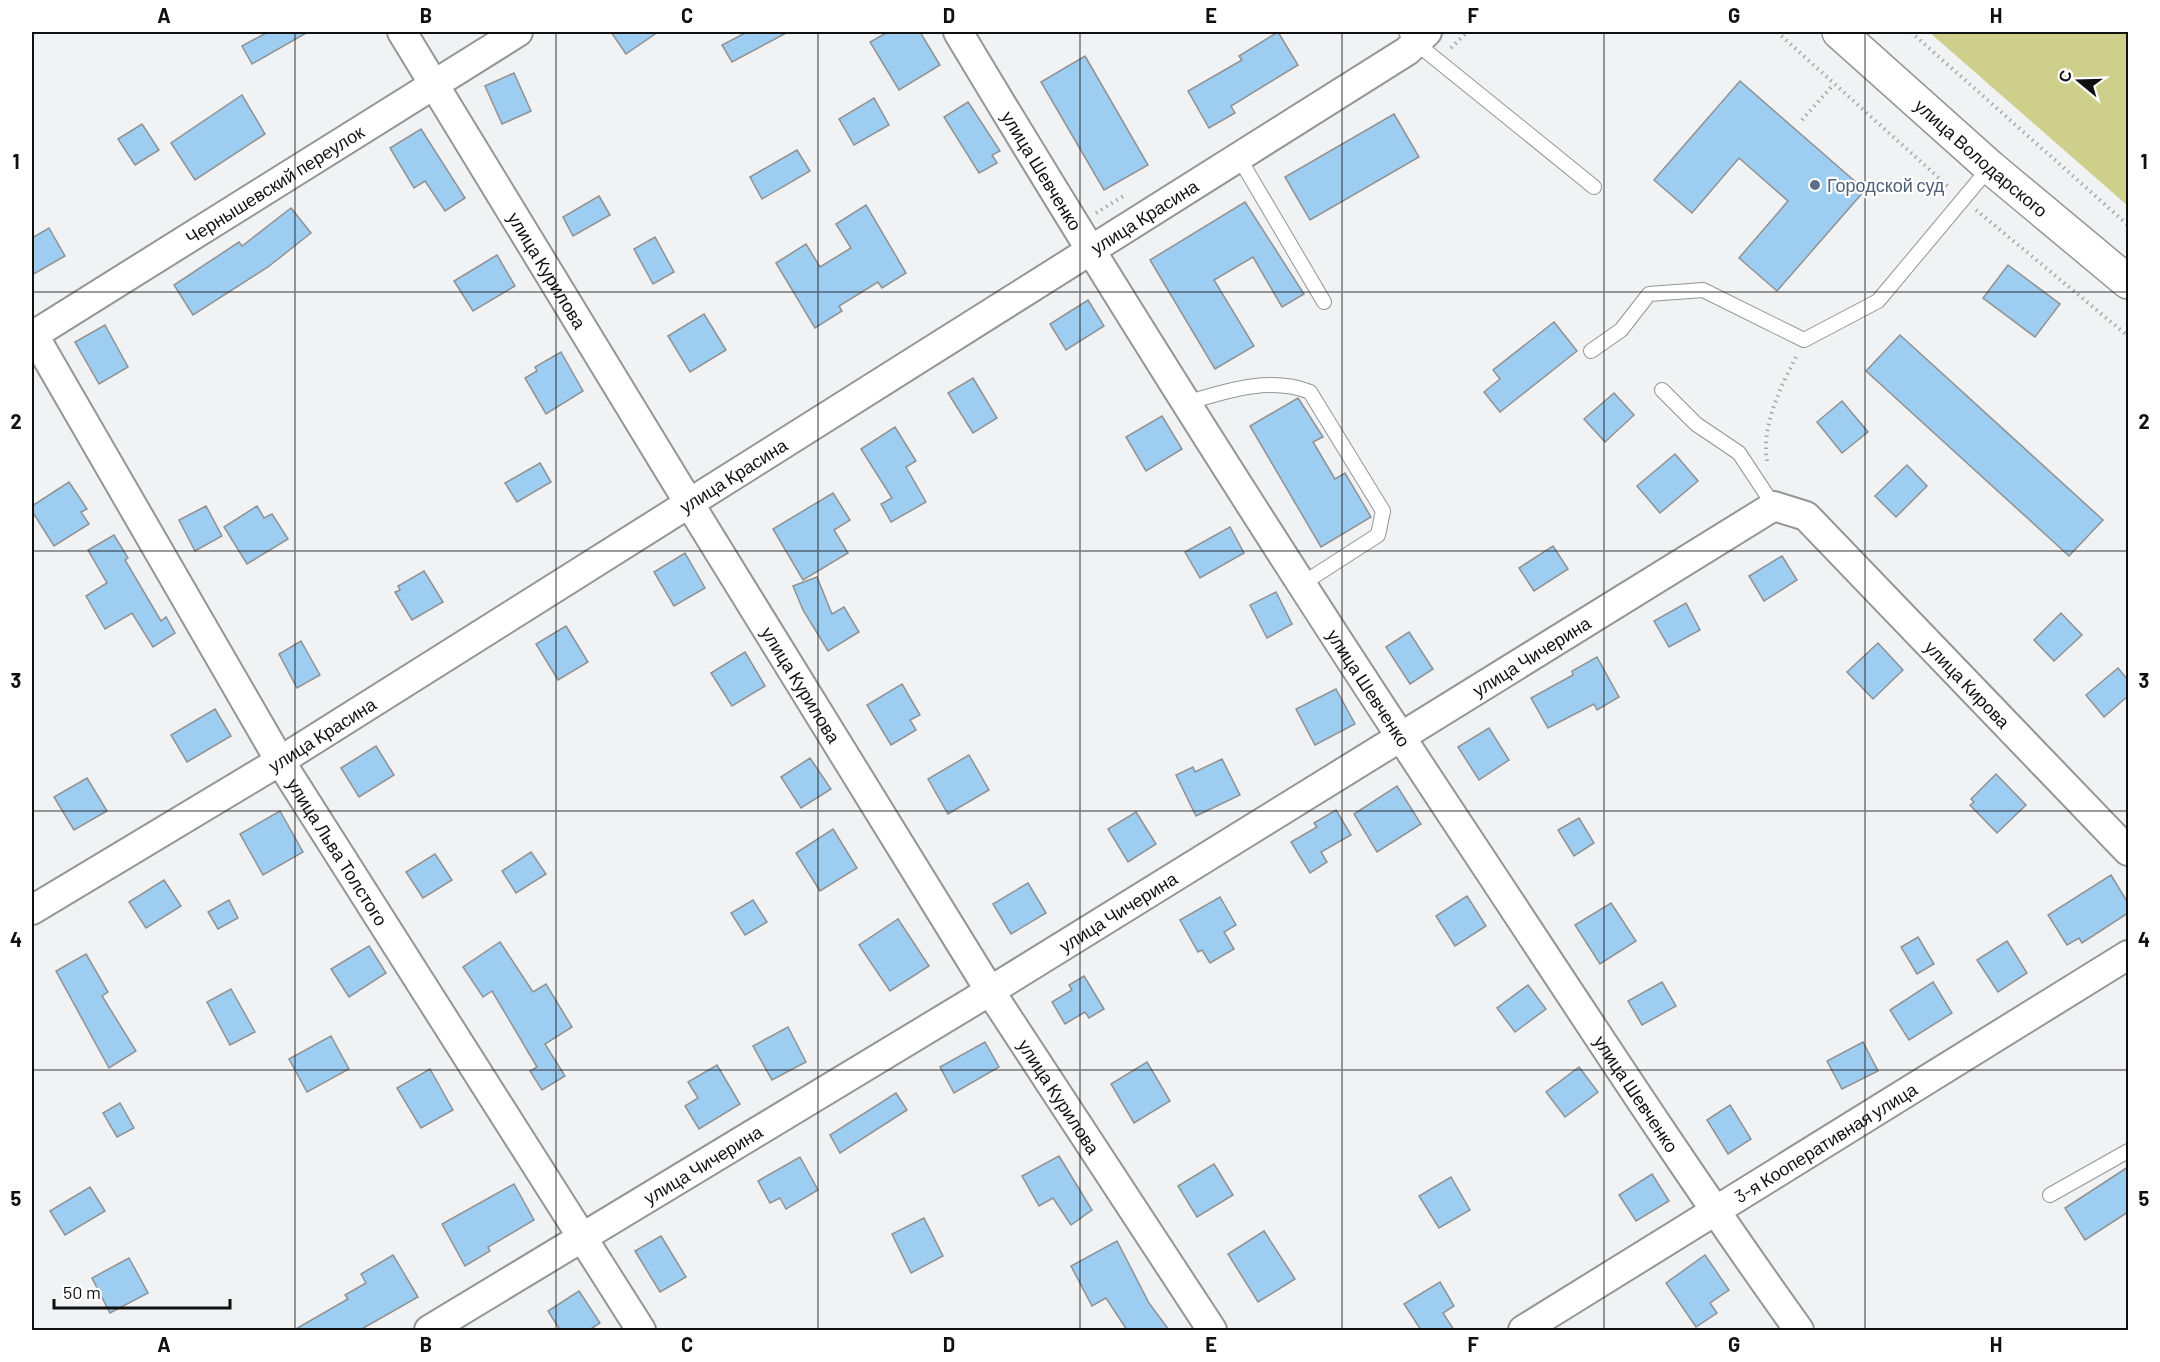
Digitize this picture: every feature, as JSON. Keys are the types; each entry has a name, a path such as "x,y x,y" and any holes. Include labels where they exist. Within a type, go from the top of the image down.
{"street":[{"name":"улица Курилова","path":"402,32 436,84 689,503 990,991 1212,1330"},
{"name":"Чернышевский переулок","path":"32,335 518,32"},
{"name":"улица Шевченко","path":"958,32 1089,251 1400,736 1715,1213 1799,1330"},
{"name":"улица Володарского","path":"1839,32 1990,167 2128,282"},
{"name":"улица Красина","path":"32,910 280,761 1407,51 1416,35"},
{"name":"улица Льва Толстого","path":"32,335 280,761 640,1330"},
{"name":"улица Кирова","path":"1774,506 1806,516 2128,851"},
{"name":"улица Чичерина","path":"429,1330 990,991 1774,506"},
{"name":"3-я Кооперативная улица","path":"1522,1330 1715,1213 2128,955"}],"lane":[{"path":"1416,35 1594,187"},
{"path":"1238,156 1324,302"},
{"path":"1591,351 1622,330 1650,294 1703,290 1804,340 1878,300 1990,167"},
{"path":"1186,403 1240,387 1293,386 1310,392 1383,511 1378,535 1302,584"},
{"path":"1662,390 1696,424 1739,453 1774,506"},
{"path":"2050,1195 2128,1151"}],"path":[{"path":"1911,32 2128,225"},
{"path":"1802,120 1833,85"},
{"path":"1767,465 1764,445 1780,386 1804,340"}],"green space":[{"path":"1929,32 2128,32 2128,206"}],"building":[{"path":"268,32 308,32 252,64 242,46"},
{"path":"611,32 658,32 626,54"},
{"path":"747,32 788,32 732,62 722,45"},
{"path":"888,32 920,32 940,65 899,90 870,42"},
{"path":"1278,32 1298,65 1231,106 1235,113 1209,128 1188,91 1242,60 1239,56"},
{"path":"1085,56 1148,165 1104,190 1041,82"},
{"path":"514,73 531,111 502,124 485,86"},
{"name":"Городской суд","path":"1740,81 1865,190 1777,291 1739,258 1788,201 1739,158 1692,213 1654,180"},
{"path":"242,95 265,134 195,180 171,143"},
{"path":"874,98 889,125 854,145 839,119"},
{"path":"968,102 1000,151 992,155 997,163 979,173 944,117"},
{"path":"1394,114 1419,157 1310,220 1285,177"},
{"path":"142,124 159,150 135,165 118,139"},
{"path":"421,129 465,198 445,211 425,181 414,188 390,148"},
{"path":"797,150 810,171 762,199 750,177"},
{"path":"599,196 610,215 573,236 563,217"},
{"path":"1245,202 1304,294 1282,307 1253,257 1214,280 1254,346 1215,369 1150,260"},
{"path":"866,205 906,273 882,288 878,282 839,306 842,311 815,328 776,263 806,244 820,267 851,248 836,224"},
{"path":"291,208 311,233 268,267 193,315 174,285 239,242 242,246"},
{"path":"49,228 65,256 32,275 32,238"},
{"path":"655,237 674,272 653,284 634,249"},
{"path":"497,255 515,286 473,311 454,281"},
{"path":"2008,265 2060,304 2035,337 1983,298"},
{"path":"1088,300 1104,326 1066,350 1050,324"},
{"path":"704,314 726,350 690,372 668,336"},
{"path":"1554,322 1577,351 1500,412 1484,392 1500,379 1493,370"},
{"path":"105,325 128,367 99,384 75,342"},
{"path":"1900,335 2103,520 2069,556 1866,371"},
{"path":"561,352 583,391 546,414 525,378 537,371 535,367"},
{"path":"973,378 997,418 973,433 948,393"},
{"path":"1614,393 1634,415 1605,442 1584,419"},
{"path":"1298,398 1323,437 1313,442 1335,479 1345,473 1371,517 1321,547 1250,426"},
{"path":"1842,401 1868,432 1842,453 1817,422"},
{"path":"1162,416 1182,449 1146,471 1126,437"},
{"path":"895,427 916,461 906,467 926,502 891,522 881,504 892,498 861,449"},
{"path":"1675,454 1698,481 1660,513 1637,486"},
{"path":"540,463 551,482 517,502 505,483"},
{"path":"1907,465 1927,486 1896,517 1875,496"},
{"path":"69,482 87,509 81,512 89,524 54,546 32,511 32,506"},
{"path":"833,493 850,520 834,530 848,553 803,580 773,529"},
{"path":"206,506 222,536 195,551 179,520"},
{"path":"257,506 264,518 272,514 288,539 247,564 224,527"},
{"path":"1230,527 1244,553 1200,578 1185,552"},
{"path":"114,535 128,558 125,560 161,621 166,617 175,633 153,647 132,613 105,629 86,596 107,583 88,550"},
{"path":"1553,546 1568,569 1534,591 1519,568"},
{"path":"685,553 705,588 674,606 654,572"},
{"path":"1782,556 1797,580 1764,601 1749,576"},
{"path":"424,571 443,602 412,620 395,592 400,590 398,586"},
{"path":"817,577 832,614 844,607 859,632 828,651 803,610 793,586"},
{"path":"1276,592 1292,624 1267,638 1250,605"},
{"path":"1686,603 1700,630 1669,647 1654,621"},
{"path":"2061,613 2082,635 2054,661 2034,640"},
{"path":"566,626 588,662 558,680 536,644"},
{"path":"1409,632 1433,669 1410,684 1386,647"},
{"path":"301,641 320,675 297,688 279,654"},
{"path":"1878,643 1903,670 1873,699 1847,672"},
{"path":"745,652 765,686 732,706 711,673"},
{"path":"1597,657 1619,697 1597,710 1594,704 1548,728 1531,698 1573,675 1572,671"},
{"path":"2118,668 2128,680 2128,696 2104,717 2086,695"},
{"path":"902,684 920,715 910,720 916,730 891,745 867,705"},
{"path":"1336,689 1355,724 1315,745 1296,709"},
{"path":"215,709 231,736 187,762 171,735"},
{"path":"1489,728 1509,760 1479,780 1458,747"},
{"path":"376,746 394,775 359,797 341,768"},
{"path":"969,755 989,790 948,814 928,779"},
{"path":"810,758 831,789 801,808 781,777"},
{"path":"1222,759 1240,795 1196,816 1176,775 1193,767 1195,772"},
{"path":"1996,774 2026,805 1997,833 1970,805 1974,802 1971,799"},
{"path":"87,778 107,811 74,830 54,797"},
{"path":"1397,786 1421,824 1377,852 1354,814"},
{"path":"1336,810 1351,835 1321,852 1327,862 1310,873 1291,842 1317,827 1314,823"},
{"path":"280,811 303,852 263,875 240,834"},
{"path":"1136,812 1156,844 1128,862 1108,829"},
{"path":"1579,818 1594,843 1574,856 1558,830"},
{"path":"833,829 857,868 820,891 796,853"},
{"path":"531,852 546,874 516,893 502,871"},
{"path":"435,854 452,880 423,898 406,872"},
{"path":"2111,875 2128,903 2128,913 2082,943 2079,938 2067,945 2048,915"},
{"path":"164,880 181,906 146,928 129,902"},
{"path":"1028,883 1046,913 1011,934 993,904"},
{"path":"1467,896 1486,926 1455,946 1436,916"},
{"path":"1220,897 1236,925 1224,932 1234,949 1210,963 1202,950 1198,952 1180,920"},
{"path":"229,900 238,918 218,929 208,912"},
{"path":"753,900 767,922 745,935 731,913"},
{"path":"1611,903 1636,941 1600,964 1575,925"},
{"path":"898,919 929,966 890,991 859,945"},
{"path":"1918,937 1934,964 1917,974 1901,947"},
{"path":"2007,941 2027,973 1998,992 1977,960"},
{"path":"500,942 533,992 546,984 572,1027 545,1044 565,1076 542,1090 530,1071 537,1067 492,991 483,997 463,967"},
{"path":"369,946 386,973 349,997 331,969"},
{"path":"86,954 108,992 102,996 136,1051 109,1068 56,971"},
{"path":"1084,976 1104,1009 1089,1018 1085,1012 1065,1024 1052,1002 1072,990 1069,985"},
{"path":"1662,982 1676,1006 1642,1025 1628,1001"},
{"path":"1933,982 1952,1013 1909,1040 1890,1010"},
{"path":"1528,985 1546,1009 1515,1032 1497,1008"},
{"path":"231,989 255,1032 230,1045 207,1002"},
{"path":"788,1027 806,1062 772,1080 753,1046"},
{"path":"331,1036 349,1069 307,1092 289,1059"},
{"path":"985,1042 999,1067 954,1093 940,1067"},
{"path":"1863,1042 1878,1071 1842,1089 1827,1061"},
{"path":"1147,1062 1170,1101 1134,1123 1111,1084"},
{"path":"717,1065 740,1104 699,1129 685,1106 698,1098 688,1082"},
{"path":"1579,1067 1598,1092 1565,1117 1546,1092"},
{"path":"430,1069 453,1110 421,1128 397,1088"},
{"path":"896,1093 907,1110 840,1153 830,1135"},
{"path":"120,1103 134,1128 117,1137 103,1113"},
{"path":"1730,1105 1751,1139 1728,1154 1707,1120"},
{"path":"1059,1156 1092,1210 1071,1225 1053,1198 1039,1206 1022,1176"},
{"path":"800,1157 818,1190 786,1209 780,1198 770,1203 758,1181"},
{"path":"1214,1164 1233,1195 1197,1217 1178,1186"},
{"path":"2128,1167 2128,1212 2085,1240 2065,1208"},
{"path":"1652,1174 1669,1201 1636,1221 1619,1195"},
{"path":"1451,1177 1470,1210 1439,1228 1419,1196"},
{"path":"514,1184 534,1220 488,1247 490,1251 465,1266 442,1224"},
{"path":"90,1187 105,1211 65,1235 50,1211"},
{"path":"924,1218 943,1256 911,1273 892,1234"},
{"path":"1264,1231 1295,1279 1258,1302 1228,1254"},
{"path":"661,1236 686,1277 660,1292 635,1251"},
{"path":"1117,1241 1149,1303 1169,1330 1127,1330 1106,1298 1092,1306 1071,1266"},
{"path":"393,1255 418,1297 360,1330 294,1330 348,1299 345,1295 366,1283 361,1274"},
{"path":"1705,1255 1729,1290 1710,1303 1717,1313 1696,1327 1666,1283"},
{"path":"129,1258 148,1293 110,1313 92,1278"},
{"path":"1440,1282 1454,1306 1443,1313 1454,1330 1421,1330 1404,1304"},
{"path":"579,1291 600,1323 589,1330 560,1330 548,1311"}],"place":[{"name":"Городской суд","path":"1815,185"}]}
